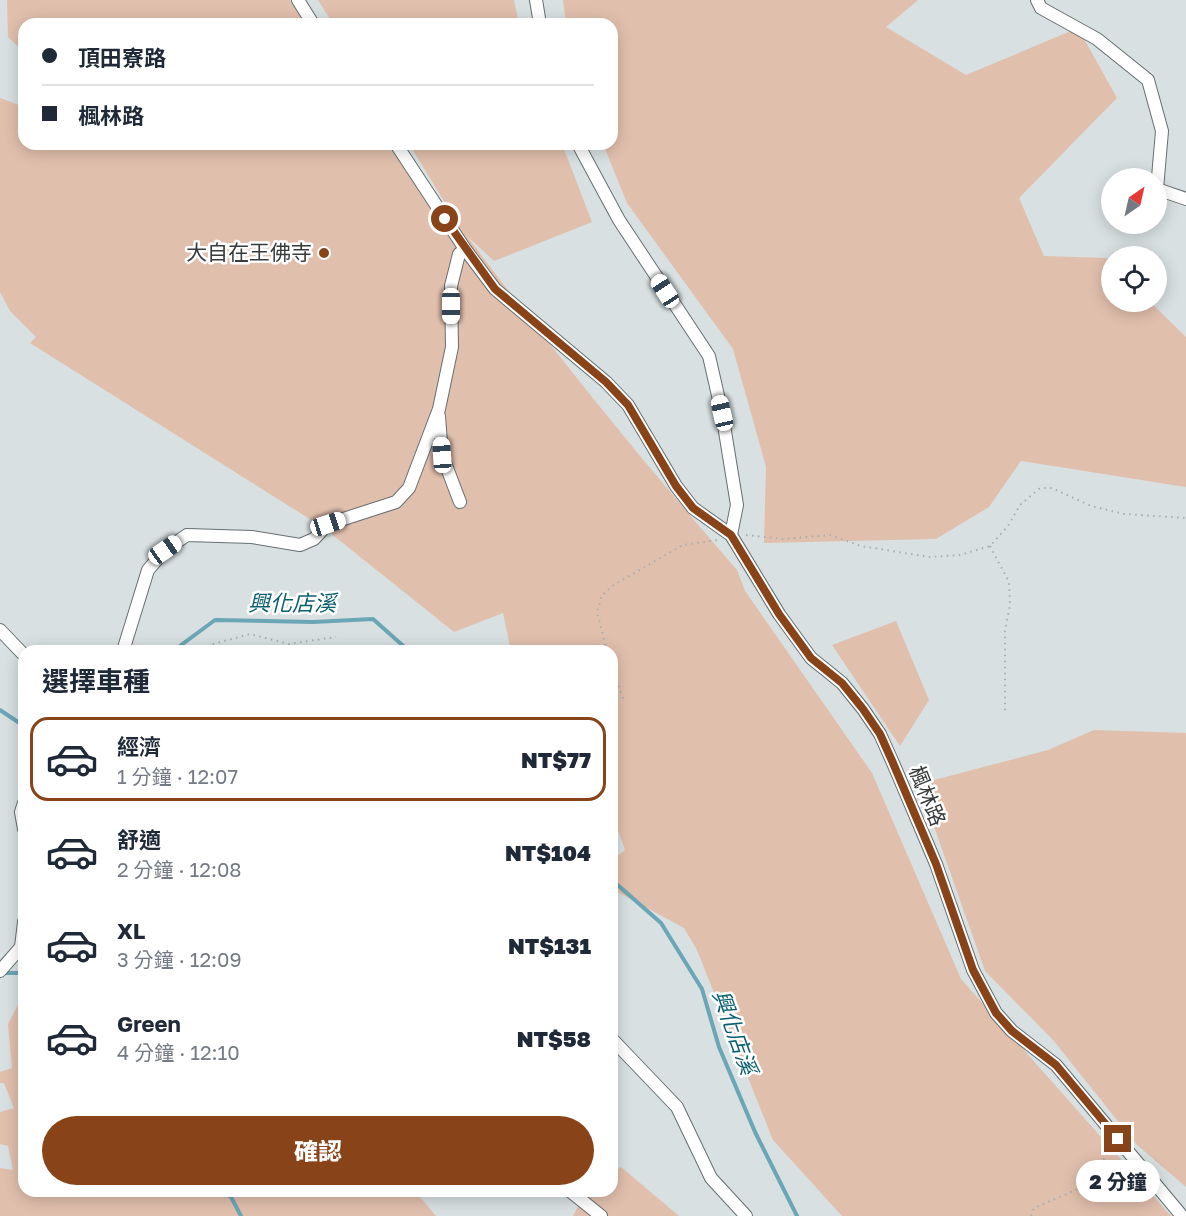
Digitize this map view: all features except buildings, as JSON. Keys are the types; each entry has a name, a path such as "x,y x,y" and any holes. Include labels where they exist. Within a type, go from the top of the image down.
{"street":[{"path":"298,0 309,18"},
{"path":"536,0 539,18"},
{"path":"1037,0 1041,8 1097,39 1148,80 1162,130 1157,189 1186,199"},
{"name":"楓林路","path":"400,150 465,249 495,289 606,382 628,405 676,486 693,508 731,535 779,614 811,658 842,683 863,709 880,734 936,864 973,970 996,1013 1012,1031 1056,1065 1182,1216"},
{"path":"581,150 619,220 709,356 722,413 737,505 731,535"},
{"path":"125,645 148,570 165,550 187,535 252,537 300,545 314,539 328,524 396,502 409,488 438,409 452,347 451,286 457,261 465,249"},
{"path":"438,409 442,455 460,502"},
{"path":"0,630 18,649"},
{"path":"0,971 18,950"},
{"path":"618,1045 677,1107 711,1178 746,1216"},
{"path":"577,1197 601,1216"}],"path":[{"path":"605,645 597,612 602,595 612,586 682,545 723,539 731,535 784,539 830,535 861,546 929,557 960,555 990,546 1008,526 1020,505 1040,488 1052,488 1091,506 1124,514 1186,518"},
{"path":"990,546 1009,582 1010,605 1005,630 1005,711"},
{"path":"212,645 250,634 289,644 336,637"},
{"path":"618,685 624,701"},
{"path":"1031,1216 1034,1208 1085,1186 1118,1139"}],"shaded area":[{"path":"7,0 290,0 304,18 18,18 18,46 8,37"},
{"path":"318,0 514,0 518,18 329,18"},
{"path":"563,0 918,0 886,27 966,75 1078,28 1117,98 1019,198 1044,256 1101,258 1101,312 1160,312 1186,337 1186,487 1021,461 989,507 936,539 764,543 766,467 733,349 627,203 605,150 618,150 618,18 565,18"},
{"path":"0,98 18,105 18,150 402,150 458,224 413,150 564,150 592,222 494,261 467,236 599,406 737,570 745,591 872,773 961,979 1171,1216 842,1216 773,1140 697,950 684,928 618,892 618,855 625,850 618,830 618,645 510,645 503,613 454,632 324,528 30,343 36,337 10,311 0,292"},
{"path":"896,621 929,700 900,746 832,645"},
{"path":"1094,730 1186,733 1186,1187 1137,1145 1053,1040 985,971 919,784 1048,750"},
{"path":"18,1005 18,1197 420,1197 436,1216 0,1216 0,1168 13,1170 8,1146 0,1144 0,1112 14,1108 4,1083 0,1083 0,1072 12,1068 8,1024"},
{"path":"621,1167 679,1216 573,1216 583,1197 618,1197 618,1169"}],"waterway":[{"name":"興化店溪","path":"181,645 215,620 313,622 373,619 402,645"},
{"name":"興化店溪","path":"0,710 18,722"},
{"name":"興化店溪","path":"618,885 661,923 702,989 719,1047 755,1132 797,1216"},
{"path":"3,973 18,973"},
{"path":"231,1197 241,1216"}],"place":[{"name":"大自在王佛寺","path":"324,253"}],"route":[{"path":"445,219 495,289 606,382 628,405 676,486 693,508 731,535 779,614 811,658 842,683 863,709 880,734 893,763 922,837 936,864 973,970 996,1013 1012,1031 1056,1065 1118,1139"}]}
